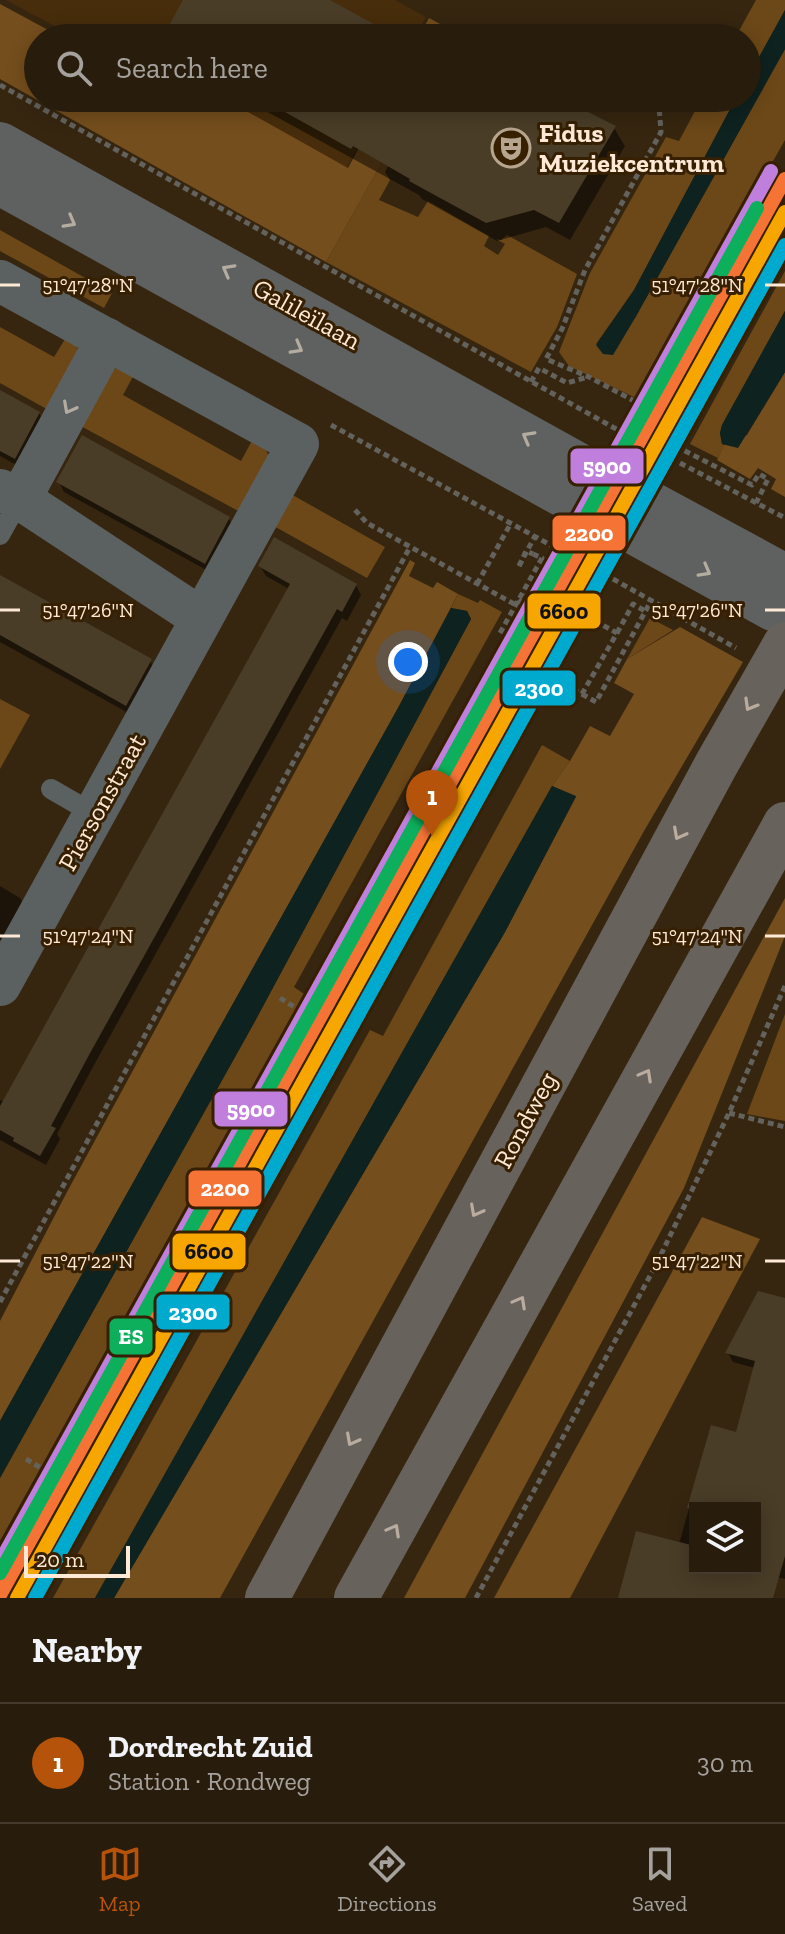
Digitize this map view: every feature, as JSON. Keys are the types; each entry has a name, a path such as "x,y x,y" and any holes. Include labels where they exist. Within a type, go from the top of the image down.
{"highway":[{"name":"Rondweg","path":"267,1598 716,765 781,610"},
{"path":"356,1598 785,824"}],"street":[{"name":"Galileïlaan","path":"5,166 588,490"},
{"name":"Piersonstraat","path":"0,281 298,444 0,985"},
{"path":"107,339 10,495 201,618"},
{"path":"645,519 781,610"}],"lane":[{"path":"0,535 10,495"},
{"path":"51,789 96,815"}],"path":[{"path":"0,85 24,98"},
{"path":"48,112 618,430"},
{"path":"635,401 546,359 562,329 585,270 661,132 660,112"},
{"path":"531,382 539,368 567,383 589,377"},
{"path":"687,451 752,485 759,474 768,479 756,503"},
{"path":"680,463 785,518"},
{"path":"355,510 367,523 516,605"},
{"path":"477,584 511,523"},
{"path":"500,633 542,558 533,554 526,551 519,566 535,536"},
{"path":"0,1302 410,547"},
{"path":"516,605 540,584 557,555"},
{"path":"613,579 736,648"},
{"path":"606,581 586,616 617,633"},
{"path":"573,689 596,702 652,599"},
{"path":"582,694 633,604 645,611"},
{"path":"476,1598 657,1263 729,1113 785,986"},
{"path":"280,998 296,1008"},
{"path":"729,1113 785,1127"},
{"path":"26,1459 41,1468"}],"shaded area":[{"path":"6,0 395,0 426,17 422,24 51,24"},
{"path":"756,0 785,0 785,10 761,54 761,24 743,24"},
{"path":"0,4 37,24 24,24 24,92 0,79"},
{"path":"429,18 440,24 426,24"},
{"path":"785,49 785,140 638,399 569,366 559,352 590,273 666,137 679,141 695,112 729,112 634,290 596,344 635,318 750,112 761,112 761,92"},
{"path":"59,112 248,112 348,168 378,112 410,112 326,262"},
{"path":"216,112 376,112 341,179"},
{"path":"410,112 417,112 385,172 390,180 379,200 418,217 428,201 489,236 484,246 498,255 505,244 496,239 501,240 507,235 577,274 557,327 531,372 326,262"},
{"path":"0,230 112,293 104,308 0,251"},
{"path":"785,271 785,311 722,425 722,444 726,445 718,458 690,444"},
{"path":"0,327 54,357 67,336 77,345 78,350 52,412 0,383"},
{"path":"116,368 136,371 123,395 241,461 254,437 265,447 269,457 242,513 77,424 104,373"},
{"path":"785,372 785,497 771,489 776,479 758,468 750,479 717,460 725,445 747,435"},
{"path":"289,493 385,547 367,578 272,525"},
{"path":"410,560 415,563 409,576 433,588 437,582 458,594 398,708 0,1421 0,1321"},
{"path":"458,594 478,603 480,600 502,612 294,987 304,994 0,1541 0,1478 254,1023 471,619 467,611 451,608"},
{"path":"650,618 673,630 627,659"},
{"path":"680,627 743,662 644,831 220,1598 114,1598 505,932 576,797 552,786 590,726 610,736 634,694 614,683 627,659"},
{"path":"0,699 30,715 0,769"},
{"path":"542,745 570,761 552,786 95,1598 53,1598 370,1030 383,1036"},
{"path":"785,898 785,936 684,1188 465,1598 404,1598"},
{"path":"785,1014 785,1121 747,1114"},
{"path":"702,1217 760,1239 570,1598 494,1598"}],"water":[{"path":"785,10 785,49 761,92 761,54"},
{"path":"729,112 750,112 613,355 603,354 596,345 634,290"},
{"path":"785,311 785,372 738,448 722,444 722,425"},
{"path":"451,608 467,611 471,619 254,1023 0,1478 0,1421"},
{"path":"552,786 576,796 505,932 114,1598 95,1598"}],"building":[{"path":"183,0 330,0 374,24 170,24"},
{"path":"285,112 588,112 616,126 559,223 534,210 486,223 353,146 351,149"},
{"path":"0,390 40,412 15,459 0,451"},
{"path":"82,435 230,517 205,564 56,482"},
{"path":"274,537 357,584 342,612 337,609 89,1055 51,1126 56,1128 40,1156 0,1130 0,1106 290,584 258,566"},
{"path":"0,575 152,659 126,706 0,635"},
{"path":"758,1291 785,1298 785,1556 773,1598 618,1598 636,1531 689,1544 689,1574 761,1574 761,1502 689,1502 687,1508 711,1425 736,1432 755,1361 725,1353"}],"tunnel":[{"path":"597,475 654,505"},
{"path":"579,504 637,534"}],"transit line":[{"name":"5900","path":"0,1562 771,171"},
{"name":"2200","path":"0,1595 785,179"},
{"name":"ES","path":"0,1573 757,208"},
{"name":"6600","path":"17,1598 785,212"},
{"name":"2300","path":"35,1598 785,245"}],"place":[{"name":"Fidus Muziekcentrum","path":"511,148"},
{"name":"Dordrecht Zuid","path":"432,836"}]}
